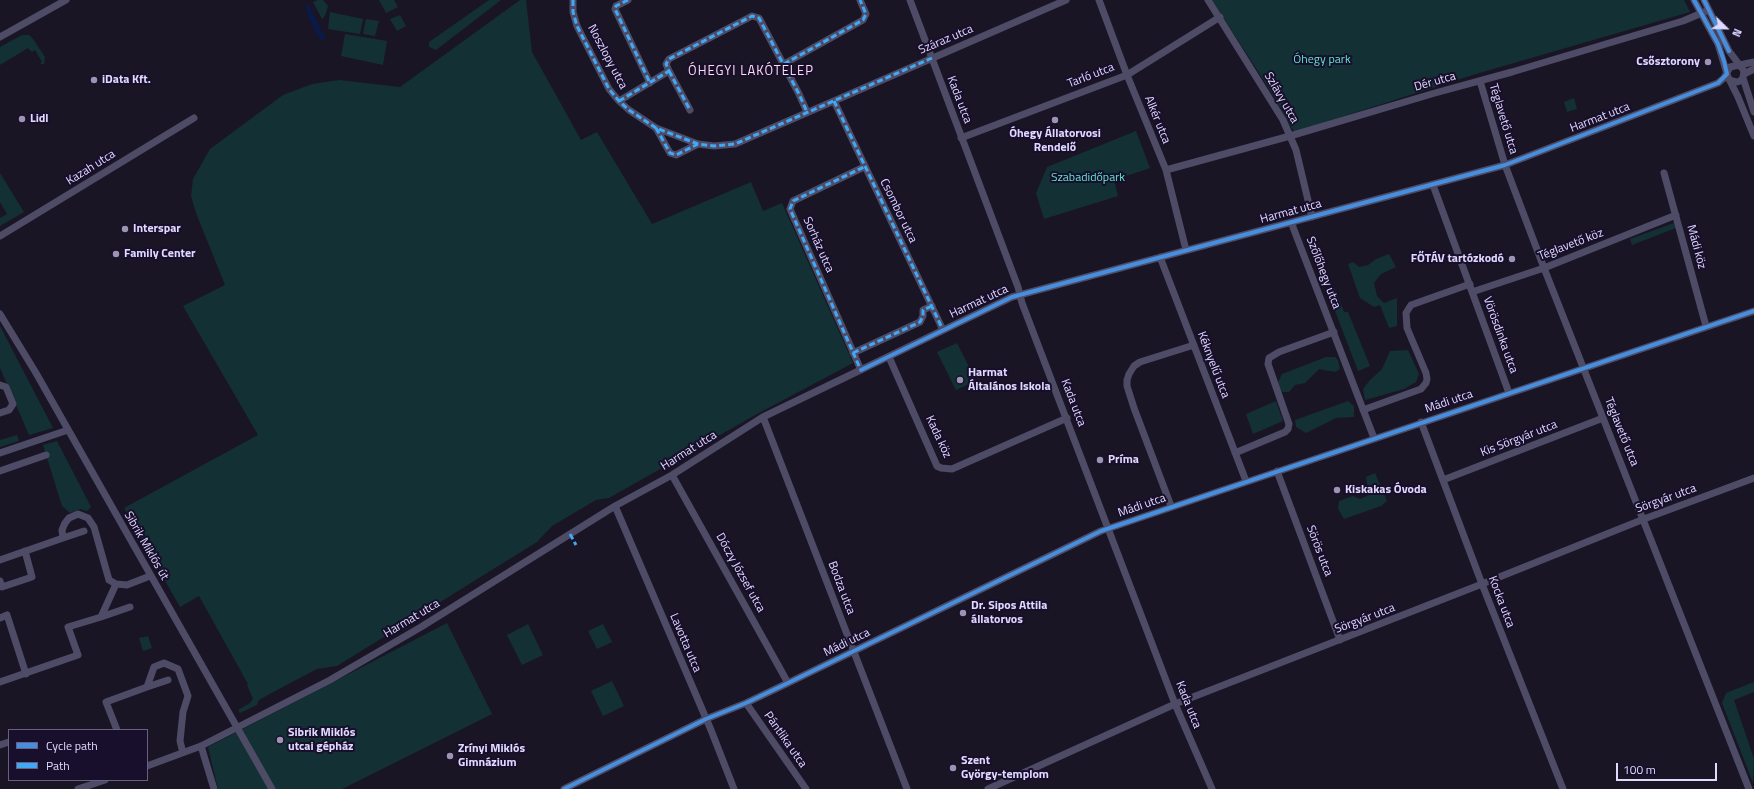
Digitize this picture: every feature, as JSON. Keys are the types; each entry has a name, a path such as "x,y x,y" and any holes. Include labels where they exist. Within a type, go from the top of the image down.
{"street":[{"path":"0,37 66,0"},
{"name":"Noszlopy utca","path":"573,0 577,26 609,89 629,110 656,128 698,144 714,146 735,144 834,100"},
{"path":"628,0 616,6 615,9 650,83"},
{"path":"784,64 863,20 866,14 860,0"},
{"name":"Kada utca","path":"910,0 1175,704 1212,789"},
{"name":"Száraz utca","path":"834,100 1066,0"},
{"name":"Alkér utca","path":"1098,0 1166,170 1186,250"},
{"name":"Szlávy utca","path":"1208,0 1283,120 1296,150 1312,217"},
{"path":"1694,0 1718,44 1728,77 1754,136"},
{"path":"1704,0 1729,51 1744,71 1754,112"},
{"name":"Dér utca","path":"1166,170 1480,81 1701,14 1709,10"},
{"path":"690,110 666,64 669,59 752,16 759,18 784,64 807,112"},
{"name":"Tarló utca","path":"961,138 1127,75 1220,17"},
{"name":"Harmat utca","path":"148,766 201,746 330,680 408,634 615,506 672,475 763,417 1012,297 1505,165 1718,83 1728,77 1730,67 1754,62"},
{"name":"Harmat utca","path":"1728,77 1736,82 1754,69"},
{"path":"619,101 669,71"},
{"name":"Téglavető utca","path":"1480,81 1505,165 1544,268 1749,789"},
{"name":"Csombor utca","path":"834,100 943,330"},
{"name":"Kazah utca","path":"0,236 194,118"},
{"name":"Noszlopy utca","path":"656,128 670,153 676,155 698,144"},
{"name":"Sorház utca","path":"861,370 790,209 793,201 864,166"},
{"name":"Mádi köz","path":"1664,173 1706,326"},
{"name":"Vörösdinka utca","path":"1433,185 1509,393"},
{"name":"Téglavető köz","path":"1472,292 1544,268 1676,215"},
{"name":"Szőlőhegy utca","path":"1291,222 1374,438"},
{"name":"Kéknyelű utca","path":"1160,257 1246,481"},
{"path":"1363,410 1421,389 1426,383 1426,373 1407,328 1406,313 1411,305 1470,284"},
{"path":"853,353 920,322 923,316 923,310 932,306"},
{"name":"Mádi utca","path":"564,789 706,719 746,703 1108,528 1754,311"},
{"name":"Sibrik Miklós út","path":"1,318 68,430 272,789"},
{"path":"1235,453 1285,432 1288,429 1289,424 1268,364 1269,358 1279,352 1334,332"},
{"path":"1171,506 1134,408 1127,386 1127,380 1134,366 1140,362 1194,345"},
{"name":"Kada köz","path":"890,357 937,466 947,470 1067,418"},
{"path":"0,385 6,387 13,404 9,410 0,413"},
{"name":"Bodza utca","path":"763,417 907,789"},
{"name":"Kis Sörgyár utca","path":"1443,480 1603,418"},
{"name":"Kocka utca","path":"1421,422 1482,584 1563,789"},
{"path":"0,453 68,430"},
{"path":"0,471 46,455"},
{"name":"Sörös utca","path":"1276,471 1340,640"},
{"name":"Dóczy József utca","path":"672,475 788,683"},
{"name":"Sörgyár utca","path":"988,789 1175,704 1644,519 1754,478"},
{"name":"Lavotta utca","path":"615,506 706,719 734,789"},
{"path":"64,538 62,530 69,518 78,514 88,518 94,527 109,580 116,584 127,585 150,576"},
{"path":"0,560 84,531"},
{"path":"0,581 2,587 32,576 25,551"},
{"path":"101,616 116,584"},
{"path":"0,682 78,656 68,627 130,607"},
{"path":"0,618 7,615 26,674"},
{"path":"147,687 154,667 164,663 178,669 188,696 183,712 180,741 182,749"},
{"path":"117,729 106,702 168,680"},
{"name":"Pántlika utca","path":"746,703 806,789"},
{"path":"201,746 214,789"},
{"path":"78,789 102,781"}],"green space":[{"path":"323,0 328,6 325,16 322,19 313,2"},
{"path":"379,0 394,0 398,7 386,13"},
{"path":"489,0 501,0 436,50 429,47 429,42"},
{"path":"520,0 526,0 532,52 581,140 597,132 652,224 751,182 763,211 782,203 853,363 757,414 609,498 596,500 552,526 537,542 337,666 317,669 259,700 257,705 240,713 238,710 250,703 253,699 247,685 248,684 199,596 180,607 124,508 258,435 183,306 225,285 196,213 191,196 193,179 210,149 283,95 312,84 339,80 400,87"},
{"name":"Óhegy park","path":"1212,0 1684,0 1690,12 1476,74 1294,132 1268,87"},
{"path":"330,12 363,19 360,34 328,29"},
{"path":"400,15 406,26 397,31 390,19"},
{"path":"366,19 379,21 375,36 363,34"},
{"path":"345,34 387,41 383,65 341,56"},
{"path":"22,35 29,35 33,39 45,57 44,64 40,64 42,62 35,50 32,52 28,48 0,65 0,47"},
{"path":"1574,98 1577,109 1567,112 1564,102"},
{"name":"Szabadidőpark","path":"1136,131 1150,168 1114,180 1118,196 1044,219 1036,193 1047,167"},
{"path":"0,173 24,212 0,226 0,218 7,214 0,202"},
{"path":"1674,223 1676,228 1632,245 1630,239"},
{"path":"1389,254 1396,267 1381,274 1374,283 1377,296 1384,303 1397,298 1397,326 1389,328 1380,305 1374,307 1360,298 1348,264 1353,262 1359,267 1368,265 1376,259"},
{"path":"1334,287 1344,312 1348,312 1370,366 1358,371 1327,290"},
{"path":"0,326 53,428 29,435 0,368"},
{"path":"957,343 976,381 956,390 937,352"},
{"path":"1408,350 1419,374 1416,382 1404,389 1365,400 1363,389 1382,369 1390,351"},
{"path":"1326,357 1335,357 1338,360 1340,369 1335,372 1319,369 1305,383 1295,385 1289,392 1282,392 1277,384 1282,374"},
{"path":"1276,401 1283,421 1253,434 1246,414"},
{"path":"1348,401 1354,406 1354,417 1336,418 1306,433 1296,427 1295,420"},
{"path":"17,435 19,441 0,447 0,440"},
{"path":"57,441 91,507 87,511 80,509 70,513 62,506 43,445"},
{"path":"1375,473 1387,501 1381,506 1344,519 1338,509 1339,501 1353,496 1360,499 1369,495 1366,477"},
{"path":"447,623 492,714 342,789 218,789 208,747"},
{"path":"528,624 543,655 522,665 507,635"},
{"path":"603,624 612,642 597,649 588,631"},
{"path":"148,636 152,648 143,651 139,638"},
{"path":"612,681 624,706 603,716 591,691"},
{"path":"1754,682 1754,692 1734,700 1754,759 1753,783 1722,703 1726,693"}],"water":[{"path":"308,3 325,38 324,40 320,40 309,19 306,6"}],"marked path":[{"path":"573,0 573,12 577,26 609,89 619,101 629,110 656,128 698,144 714,146 735,144 932,58"},
{"path":"628,0 616,6 615,9 650,83"},
{"path":"784,64 863,20 866,14 860,0"},
{"path":"619,101 669,71 666,64 669,59 752,16 759,18 807,112"},
{"path":"669,71 690,110"},
{"path":"834,101 943,330"},
{"path":"656,128 670,153 676,155 698,144"},
{"path":"859,366 790,209 793,201 864,167"},
{"path":"853,353 920,322 923,316 923,310 932,306"},
{"path":"570,534 576,545"}],"cycle path":[{"path":"861,370 1012,297 1505,165 1718,83 1727,74 1724,61 1718,44 1694,0"},
{"path":"1704,0 1729,51"},
{"path":"564,789 706,719 746,703 1101,531 1754,311"}],"place":[{"name":"Csősztorony","path":"1708,62"},
{"name":"iData Kft.","path":"94,80"},
{"name":"Lidl","path":"22,119"},
{"name":"Óhegy Állatorvosi Rendelő","path":"1055,120"},
{"name":"Interspar","path":"125,229"},
{"name":"Family Center","path":"116,254"},
{"name":"FŐTÁV tartózkodó","path":"1512,259"},
{"name":"Harmat Általános Iskola","path":"960,380"},
{"name":"Príma","path":"1100,460"},
{"name":"Kiskakas Óvoda","path":"1337,490"},
{"name":"Dr. Sipos Attila állatorvos","path":"963,613"},
{"name":"Sibrik Miklós utcai gépház","path":"280,740"},
{"name":"Zrínyi Miklós Gimnázium","path":"450,756"},
{"name":"Szent György-templom","path":"953,768"}],"district":[{"name":"ÓHEGYI LAKÓTELEP","path":"751,72"}]}
